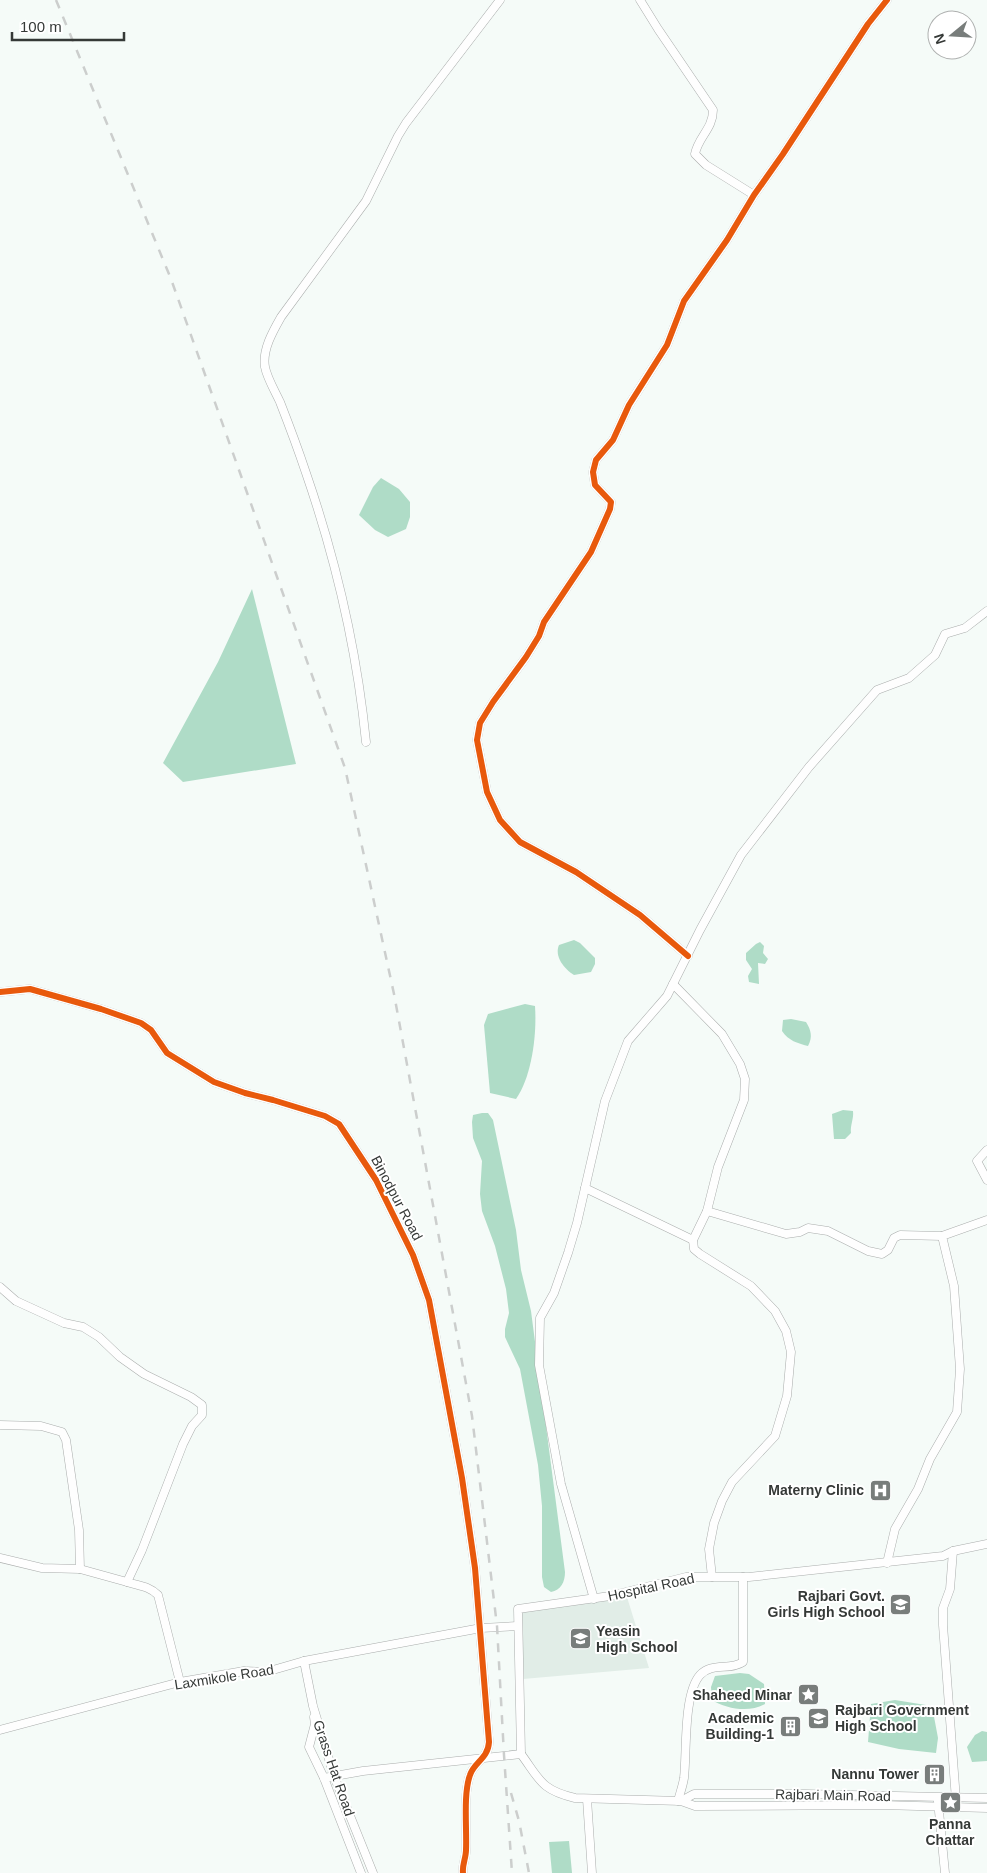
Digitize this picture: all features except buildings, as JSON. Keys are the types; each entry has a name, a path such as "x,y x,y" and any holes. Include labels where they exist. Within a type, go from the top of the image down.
{"street":[{"path":"366,742 361,688 349,629 321,520 300,456 265,367 265,355 281,317 366,201 398,136 500,0"},
{"path":"640,0 713,110 713,121 696,148 695,154 706,164 754,194"},
{"path":"688,956 640,915 576,872 520,842 500,820 487,792 477,740 480,723 526,657 539,636 544,622 591,552 610,509 611,502 595,485 593,472 596,460 613,440 628,405 667,345 684,301 727,240 754,194 783,154 868,24 887,0"},
{"path":"594,1599 561,1484 539,1365 540,1318 554,1293 565,1261 577,1223 605,1101 628,1041 667,996 741,855 809,767 877,690 909,678 935,655 945,634 965,628 987,611"},
{"path":"673,984 722,1034 740,1064 745,1080 744,1100 718,1167 707,1211 693,1240 694,1249 751,1286 775,1311 786,1331 791,1352 787,1396 775,1436 732,1482 722,1501 714,1523 709,1549 712,1577"},
{"name":"Binodpur Road","path":"0,992 30,989 101,1009 141,1024 151,1030 167,1053 214,1082 325,1116 339,1124 376,1180 414,1255 429,1300 462,1478 475,1568 489,1742 488,1750 484,1757"},
{"path":"987,1150 977,1161 987,1180"},
{"path":"585,1188 693,1240"},
{"path":"707,1211 786,1234 800,1232 808,1228 828,1231 868,1251 882,1254 888,1250 894,1238 900,1235 942,1236 987,1220"},
{"path":"887,1563 895,1528 918,1490 930,1459 957,1412 960,1369 954,1286 942,1236"},
{"path":"0,1287 16,1301 64,1323 83,1327 99,1337 120,1358 144,1374 202,1404 202,1415 192,1426 183,1444 142,1550 127,1582"},
{"path":"0,1425 41,1426 62,1432 66,1440 79,1530 80,1569"},
{"name":"Hospital Road","path":"517,1626 518,1609 594,1599 686,1577 743,1577 887,1563 943,1556 953,1551 987,1544"},
{"path":"953,1551 950,1589 943,1608 943,1625 956,1807"},
{"path":"0,1558 42,1568 80,1569 140,1586 150,1587 158,1595 180,1682"},
{"path":"680,1801 684,1778 684,1748 688,1711 695,1683 700,1675 709,1668 732,1666 743,1662 743,1577"},
{"path":"324,1778 363,1771 521,1754 521,1685 517,1626"},
{"name":"Laxmikole Road","path":"0,1730 180,1682 244,1671 266,1672 304,1662 481,1628 517,1626"},
{"name":"Grass Hat Road","path":"304,1662 313,1706 334,1776 372,1873"},
{"path":"313,1706 315,1724 308,1747 324,1778 361,1873"},
{"name":"Rajbari Main Road","path":"521,1754 544,1786 560,1794 587,1799 680,1801 695,1806 939,1806 987,1808"},
{"path":"455,1873 463,1871 466,1852 467,1803 470,1774 484,1757"},
{"name":"Rajbari Main Road","path":"680,1801 694,1794 804,1794 987,1798"},
{"path":"804,1794 805,1806"},
{"path":"938,1797 945,1873"},
{"path":"587,1799 592,1873"}],"shaded area":[{"path":"381,478 399,489 410,502 410,517 406,529 388,537 375,530 359,515 373,487"},
{"path":"252,589 296,764 183,782 163,763 218,662"},
{"path":"574,940 580,943 595,958 595,964 591,972 574,975 561,962 558,953 559,945"},
{"path":"760,942 764,946 763,953 768,959 765,964 758,963 759,984 749,982 748,976 752,969 746,960 746,953"},
{"path":"525,1004 535,1006 534,1042 526,1079 516,1099 490,1093 484,1025 488,1014"},
{"path":"791,1019 806,1022 811,1034 808,1046 790,1039 782,1031 783,1020"},
{"path":"843,1110 853,1111 851,1133 845,1139 834,1139 832,1114"},
{"path":"488,1113 493,1120 516,1230 521,1270 531,1311 565,1572 562,1585 551,1592 544,1587 542,1577 542,1506 538,1465 520,1369 505,1337 509,1313 506,1289 495,1246 482,1211 480,1194 482,1161 473,1138 472,1122 473,1115"},
{"name":"Yeasin High School","path":"626,1594 649,1668 523,1679 519,1610"},
{"path":"740,1673 749,1674 764,1684 765,1704 759,1707 738,1709 724,1706 712,1700 711,1687 715,1676"},
{"path":"895,1700 932,1706 938,1738 936,1753 899,1749 868,1742 871,1704"},
{"path":"982,1731 987,1732 987,1761 972,1762 967,1747 975,1735"},
{"path":"569,1841 572,1873 552,1873 549,1842"}],"railway":[{"path":"56,0 171,279 345,768 394,994 472,1416 497,1626 512,1873"},
{"path":"511,1793 519,1821 529,1873"}],"cycle path":[{"path":"688,956 640,915 576,872 520,842 500,820 487,792 477,740 480,723 526,657 539,636 544,622 591,552 610,509 611,502 595,485 593,472 596,460 613,440 629,405 667,345 684,301 727,240 754,195 868,24 887,0"},
{"path":"0,992 30,989 101,1009 141,1023 151,1030 167,1053 214,1082 325,1116 339,1124 376,1180 413,1255 429,1300 462,1478 475,1568 489,1742 484,1756 472,1771 468,1783 466,1850 463,1873"}],"place":[{"name":"Materny Clinic","path":"880,1490"},
{"name":"Rajbari Govt. Girls High School","path":"901,1604"},
{"name":"Yeasin High School","path":"580,1639"},
{"name":"Shaheed Minar","path":"808,1695"},
{"name":"Rajbari Government High School","path":"819,1718"},
{"name":"Academic Building-1","path":"790,1726"},
{"name":"Nannu Tower","path":"935,1774"},
{"name":"Panna Chattar","path":"950,1802"}]}
